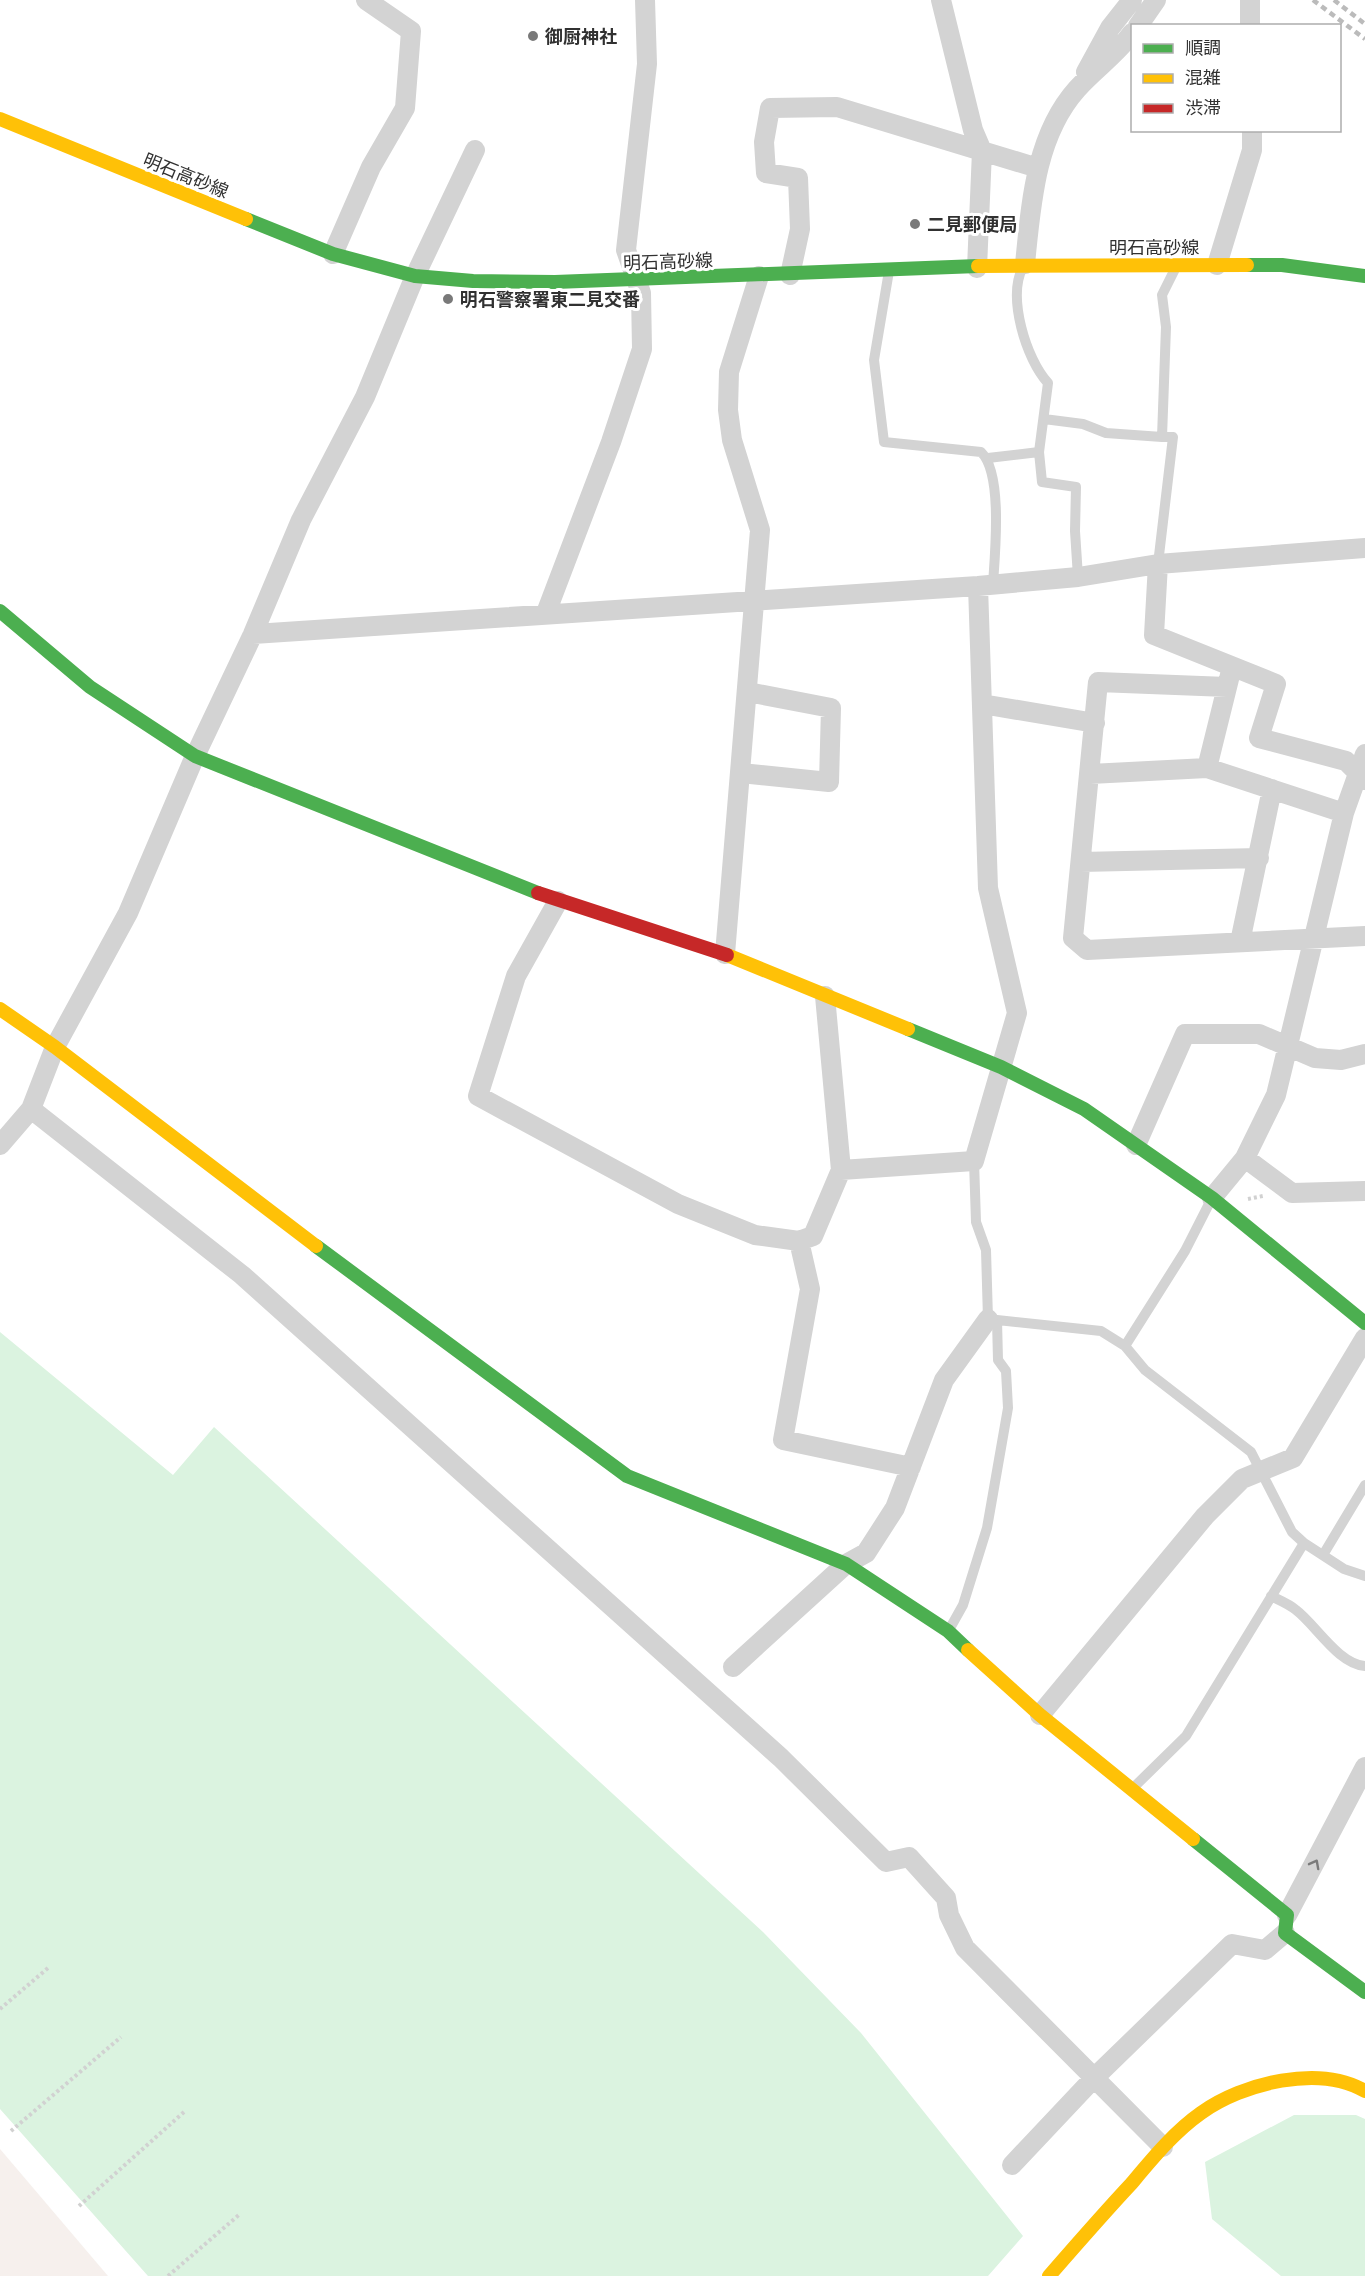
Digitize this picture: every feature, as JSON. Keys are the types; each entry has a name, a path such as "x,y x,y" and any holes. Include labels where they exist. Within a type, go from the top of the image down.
{"street":[{"path":"333,254 371,167 405,108 411,31 366,0"},
{"path":"546,613 611,442 642,350 641,293 626,250 647,64 645,0"},
{"path":"941,0 973,130 982,151 977,267"},
{"path":"1025,264 1038,168 1054,124 1076,90 1110,28 1132,0"},
{"path":"1139,24 1156,0"},
{"path":"1250,0 1250,24"},
{"path":"1076,90 1131,34"},
{"path":"790,275 800,229 798,178 766,173 764,142 770,108 837,107 1038,168"},
{"name":"明石高砂線","path":"0,119 333,254 415,276 473,281 635,280 1025,264 1282,265 1365,276"},
{"path":"1217,265 1252,150 1251,132"},
{"path":"0,1145 31,1109 55,1047 128,913 195,756 253,634 301,520 365,397 415,276 475,150"},
{"path":"724,954 756,599 760,530 732,440 728,410 729,372 759,276"},
{"path":"253,634 986,585 1078,577 1158,564 1365,548"},
{"path":"1158,564 1154,635 1276,684 1258,738 1346,761 1361,777"},
{"path":"841,1170 974,1161 1017,1013 988,888 982,704 986,585"},
{"path":"0,611 90,687 195,756 558,901 724,954 1001,1067 1084,1109 1212,1198 1365,1323"},
{"path":"1207,768 1232,666"},
{"path":"1227,687 1098,682 1073,938 1087,950 1365,936"},
{"path":"741,773 829,782 831,708 748,692"},
{"path":"982,704 1095,723"},
{"path":"1212,1198 1245,1158 1276,1095 1316,938 1344,813 1361,777 1365,754"},
{"path":"1090,774 1207,768 1344,813"},
{"path":"1240,942 1272,789"},
{"path":"1081,862 1258,858"},
{"path":"558,901 516,976 478,1096 678,1204 755,1234 799,1241 813,1236 841,1170 825,996"},
{"path":"0,1009 55,1047 281,1220 627,1476 846,1564 948,1631 1040,1715 1132,1789 1365,1992"},
{"path":"1136,1145 1185,1034 1259,1034 1315,1058 1332,1060 1365,1054"},
{"path":"31,1109 242,1275 781,1758 886,1862 909,1857 946,1898 949,1914 964,1948 1163,2147"},
{"path":"1245,1158 1292,1193 1365,1191"},
{"path":"799,1241 810,1289 783,1440 911,1467"},
{"path":"733,1667 846,1564 866,1553 895,1508 944,1380 993,1320"},
{"path":"1040,1715 1204,1516 1242,1479 1293,1458 1365,1338"},
{"path":"1012,2165 1094,2078 1232,1944 1265,1950 1286,1924 1365,1767"},
{"path":"1049,2276 1163,2147 1202,2112 1260,2084 1308,2077 1353,2084 1365,2091"}],"lane":[{"path":"1025,264 1016,279 1017,300 1024,337 1041,374 1048,383 1040,452 1042,482 1076,487 1075,531 1078,577"},
{"path":"1162,437 1166,327 1162,295 1177,265"},
{"path":"889,271 874,360 884,442 981,452 988,458 994,492 996,530 986,585"},
{"path":"1044,419 1083,424 1106,433 1173,437 1158,564"},
{"path":"988,458 1040,452"},
{"path":"948,1631 963,1605 987,1528 1008,1408 1006,1371 998,1360 986,1250 976,1222 974,1161"},
{"path":"1125,1346 1185,1251 1212,1198"},
{"path":"993,1320 1101,1331 1125,1346 1145,1370 1251,1452 1292,1532 1304,1543 1344,1569 1365,1576"},
{"path":"1323,1555 1365,1485"},
{"path":"1132,1789 1186,1736 1304,1543"},
{"path":"1271,1596 1296,1610 1334,1649 1359,1665 1365,1666"}],"path":[{"path":"1236,1217 1249,1197 1292,1193"},
{"path":"0,2009 48,1968"},
{"path":"11,2131 121,2037"},
{"path":"79,2206 185,2111"},
{"path":"168,2276 240,2214"}],"shaded area":[{"path":"0,1332 173,1475 214,1427 763,1932 861,2033 1023,2236 988,2276 148,2276 0,2109"},
{"path":"1294,2115 1356,2115 1365,2119 1365,2276 1281,2276 1212,2219 1205,2162"},
{"path":"0,2149 108,2276 0,2276"}],"railway":[{"path":"1313,0 1365,39"},
{"path":"1334,0 1365,24"}],"traffic: fast":[{"path":"246,219 333,254 415,276 473,281 555,282 978,266"},
{"path":"1247,265 1282,265 1365,276"},
{"path":"0,611 90,687 195,756 538,893"},
{"path":"908,1029 1001,1067 1084,1109 1212,1198 1365,1323"},
{"path":"316,1246 627,1476 846,1564 948,1631 968,1650"},
{"path":"1193,1839 1287,1915 1285,1933 1365,1992"}],"traffic: slow":[{"path":"0,119 246,219"},
{"path":"978,266 1247,265"},
{"path":"727,955 908,1029"},
{"path":"0,1009 55,1047 316,1246"},
{"path":"968,1650 1040,1715 1193,1839"},
{"path":"1049,2276 1173,2137 1191,2120 1218,2102 1259,2086 1304,2078 1346,2083 1365,2091"}],"traffic: jam":[{"path":"538,893 727,955"}],"place":[{"name":"御厨神社","path":"533,36"},
{"name":"二見郵便局","path":"915,224"},
{"name":"明石警察署東二見交番","path":"448,299"}]}
